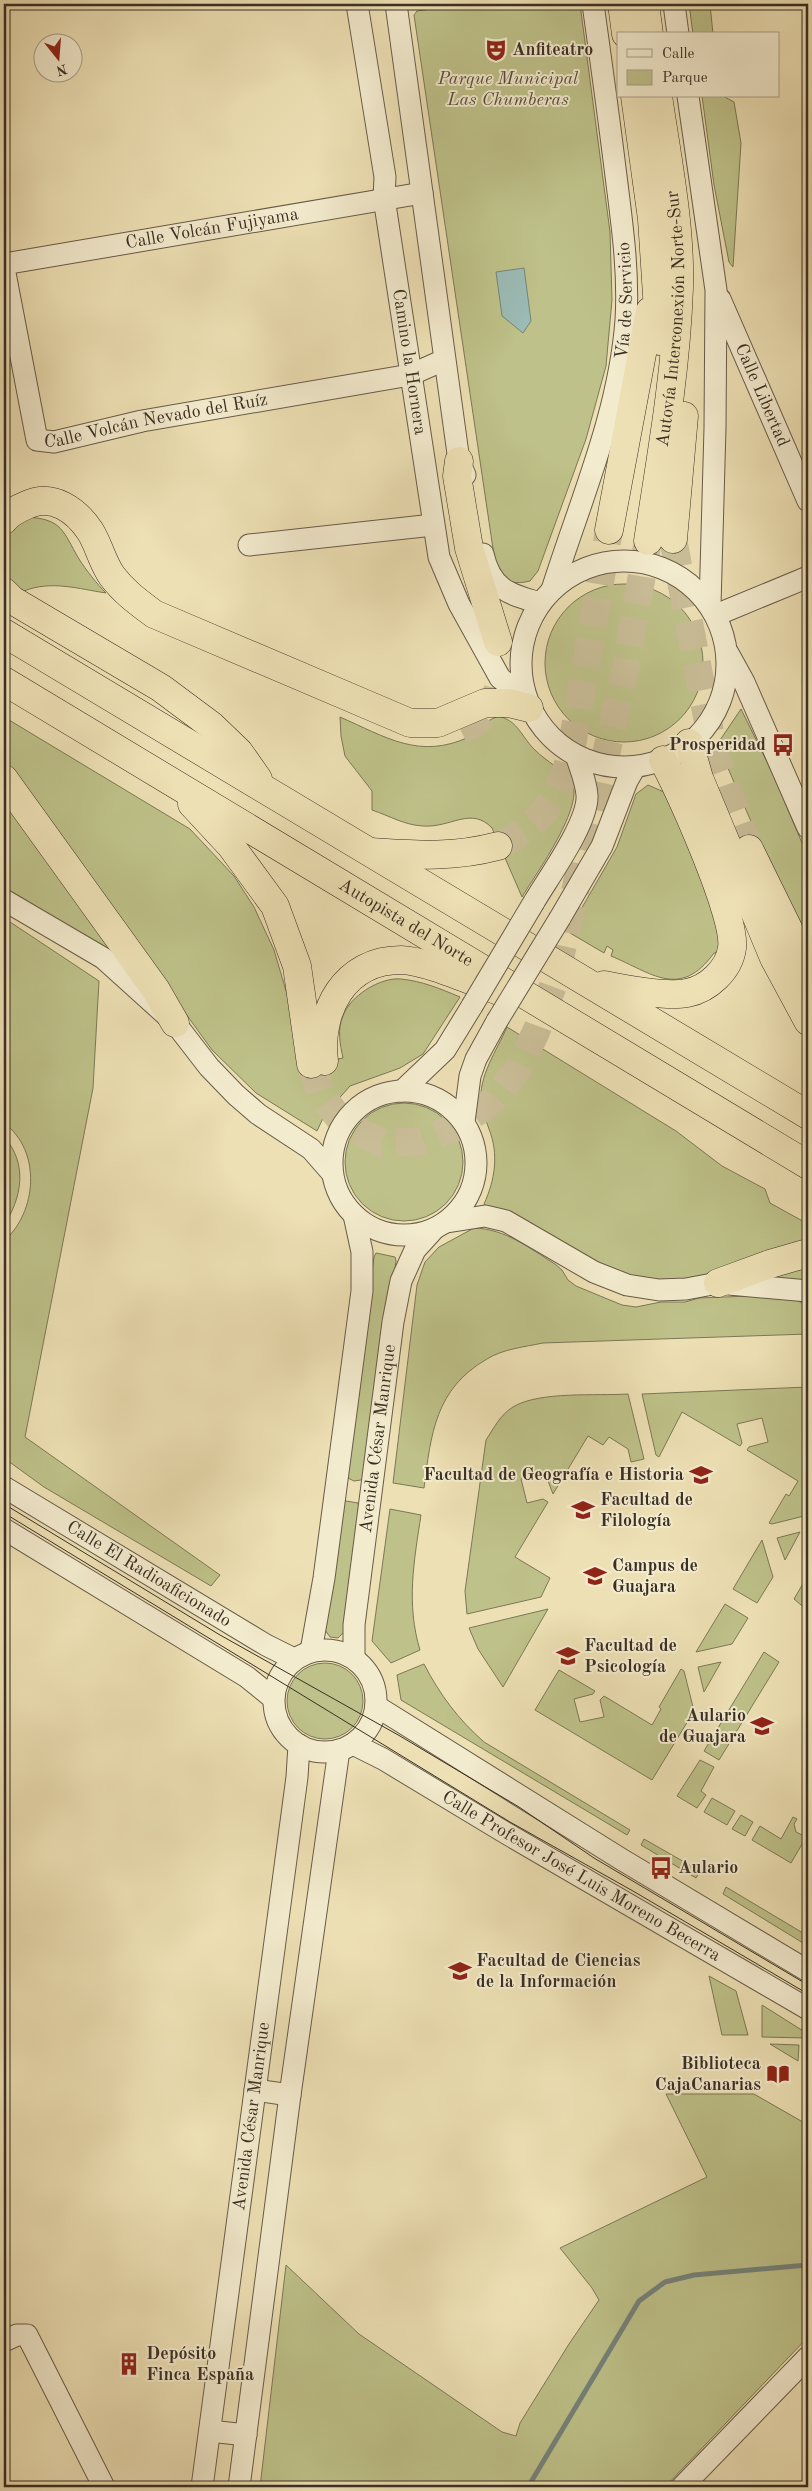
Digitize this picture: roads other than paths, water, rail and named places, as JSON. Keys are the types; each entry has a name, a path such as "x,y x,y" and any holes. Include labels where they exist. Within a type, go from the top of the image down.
{"highway":[{"path":"622,4 626,32"},
{"path":"645,4 649,32"},
{"name":"Autovía Interconexión Norte-Sur","path":"635,98 652,219 668,283 666,420 642,537 668,283 675,216 658,98"},
{"path":"459,461 457,476 469,548 498,642"},
{"path":"4,520 18,508 40,500 59,502 90,530 110,573 124,591 154,614 410,723 438,723 485,703 527,703"},
{"path":"4,592 12,600 161,688 212,726 239,752 267,790"},
{"path":"174,622 260,677 374,726 404,737 431,739 461,731"},
{"path":"4,633 367,851 590,982 808,1115"},
{"name":"Autopista del Norte","path":"4,681 556,1011 808,1165"},
{"path":"689,743 699,778 774,958 808,1021"},
{"path":"590,982 633,989 686,994 703,988 718,977 726,966 732,948 732,933 723,902 678,789 664,760"},
{"path":"4,779 156,990 175,1023"},
{"path":"170,781 231,846 275,906 297,966 318,1063 325,1020 334,996 355,974 381,962 402,960 432,967 556,1011"},
{"path":"367,851 437,856 470,854 498,846"},
{"path":"750,849 808,969"},
{"path":"718,1283 770,1264 808,1253"}],"street":[{"name":"Camino la Hornera","path":"357,4 385,177 384,198 439,557 459,604 500,678 527,703"},
{"name":"Camino la Hornera","path":"396,4 459,461 465,474 485,565 494,581 504,591 546,596"},
{"name":"Vía de Servicio","path":"527,703 521,676 524,638 546,596 600,453 618,375 626,320 626,256 593,4"},
{"path":"674,4 678,32"},
{"path":"688,98 716,290 713,610 727,652 744,682 808,828"},
{"name":"Calle Volcán Fujiyama","path":"4,264 422,193"},
{"name":"Calle Volcán Nevado del Ruíz","path":"4,268 37,440 54,442 142,421 410,375 444,360"},
{"name":"Calle Libertad","path":"716,290 808,501"},
{"path":"248,545 433,526"},
{"path":"546,596 577,570 600,562 638,561 659,566 693,586 713,610"},
{"path":"713,610 808,577"},
{"path":"527,703 546,734 577,758 607,767 635,767 664,760 689,743 710,721 724,691 727,652"},
{"path":"402,1091 445,1050 534,902 581,819 587,797 584,778 577,758"},
{"path":"464,1122 470,1076 476,1059 602,846 627,781 635,767"},
{"path":"4,900 103,958 175,1023 209,1067 236,1095 258,1114 311,1149 332,1173"},
{"path":"441,1226 466,1202 476,1175 476,1148 464,1122 448,1105 426,1094 402,1091 385,1093 369,1100 355,1110 344,1124 336,1139 332,1156 332,1173 340,1196 354,1214 372,1227 392,1234 414,1235 441,1226 485,1216 506,1221 594,1272 627,1285 659,1290 686,1289 718,1283 808,1291"},
{"name":"Avenida César Manrique","path":"303,1655 324,1578 362,1291 362,1252 354,1214"},
{"name":"Avenida César Manrique","path":"354,1658 354,1626 393,1322 401,1281 414,1250 441,1226"},
{"name":"Calle El Radioaficionado","path":"4,1487 266,1645 303,1655"},
{"name":"Calle El Radioaficionado","path":"4,1529 247,1677 273,1698"},
{"path":"334,1650 354,1658 372,1678 376,1692 373,1720 364,1734 346,1747 318,1752 299,1745 288,1737 279,1726 274,1712 273,1698 277,1679 303,1655 334,1650"},
{"name":"Calle Profesor José Luis Moreno Becerra","path":"376,1706 621,1859 808,1971"},
{"name":"Avenida César Manrique","path":"202,2487 297,1777 299,1745"},
{"name":"Avenida César Manrique","path":"239,2487 290,2095 346,1747"},
{"name":"Calle Profesor José Luis Moreno Becerra","path":"346,1747 383,1759 504,1832 808,2009"},
{"path":"255,2090 290,2095"},
{"path":"4,2341 17,2335 27,2335 104,2487"},
{"path":"682,2487 808,2358"},
{"path":"210,2431 246,2435"}],"water":[{"path":"524,268 531,321 523,333 502,316 496,272"}],"waterway":[{"path":"528,2487 639,2301 665,2282 694,2275 808,2265"}],"tunnel":[{"path":"498,846 525,830 545,811 565,773 570,757 609,530"},
{"path":"673,539 714,753 749,849"},
{"path":"311,1064 321,1095 343,1123 381,1143 421,1141 458,1126 492,1101 517,1071 536,1032 555,980 626,666 648,541"},
{"path":"461,731 485,714 498,689"}],"tram line":[{"path":"4,1504 220,1635 400,1736 519,1807 594,1858 808,1985"},
{"path":"4,1513 510,1822 633,1891 808,1994"}],"place":[{"name":"Anfiteatro","path":"496,50"},
{"name":"Prosperidad","path":"783,745"},
{"name":"Facultad de Geografía e Historia","path":"701,1475"},
{"name":"Facultad de Filología","path":"583,1510"},
{"name":"Campus de Guajara","path":"595,1576"},
{"name":"Facultad de Psicología","path":"568,1656"},
{"name":"Aulario de Guajara","path":"762,1726"},
{"name":"Aulario","path":"661,1868"},
{"name":"Facultad de Ciencias de la Información","path":"460,1971"},
{"name":"Biblioteca CajaCanarias","path":"778,2074"},
{"name":"Depósito Finca España","path":"129,2364"}],"park label":[{"name":"Parque Municipal Las Chumberas","path":"508,89"}]}
